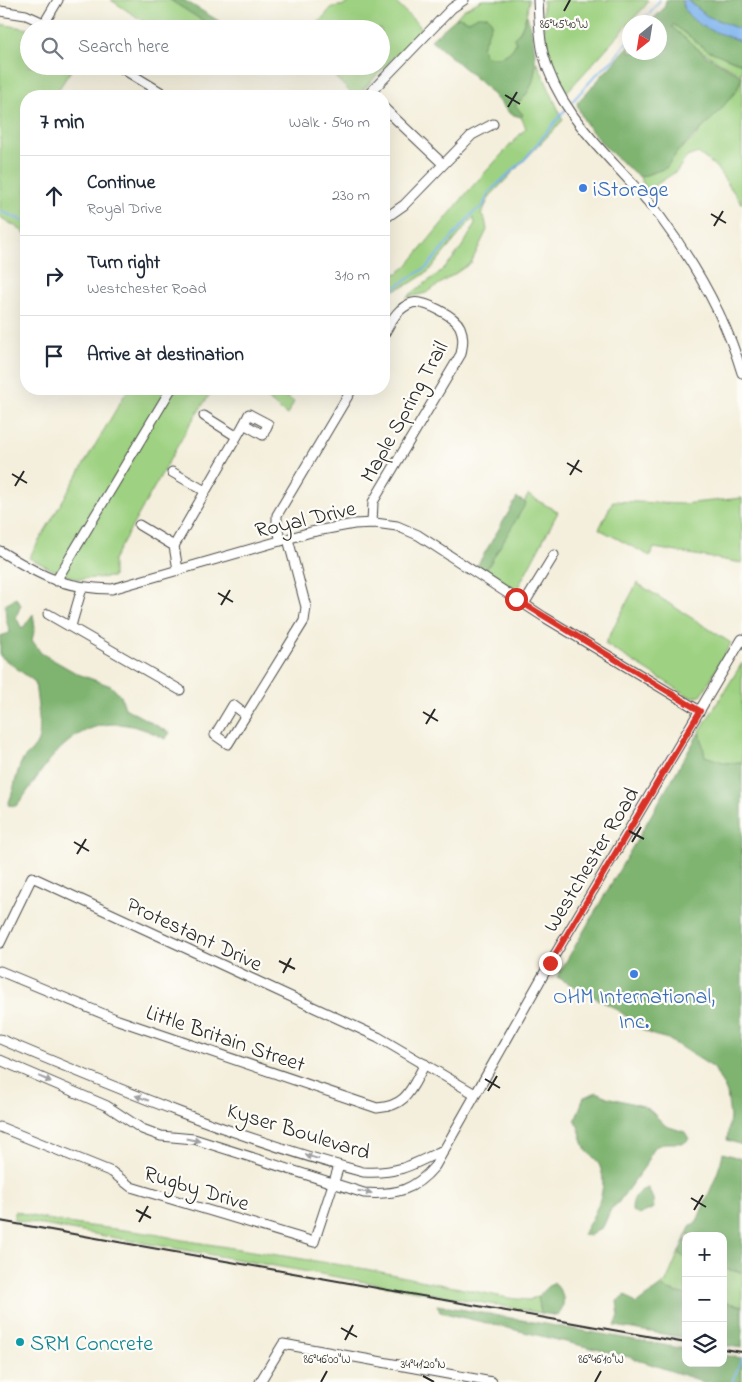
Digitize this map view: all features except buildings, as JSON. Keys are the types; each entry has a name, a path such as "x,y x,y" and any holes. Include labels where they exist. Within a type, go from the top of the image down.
{"street":[{"path":"46,20 58,0"},
{"path":"390,73 452,8 464,0"},
{"path":"538,0 543,53 564,103 570,113 664,223 698,275 721,321 742,373"},
{"path":"0,11 26,15 40,20"},
{"path":"133,75 157,90"},
{"path":"374,90 388,75"},
{"path":"390,114 443,164"},
{"path":"390,215 404,205 472,135 493,124"},
{"name":"Maple Spring Trail","path":"372,523 373,502 461,354 463,339 459,324 429,304 413,303 396,313 390,324"},
{"path":"56,580 167,395"},
{"path":"246,714 304,621 306,607 284,540 277,526 277,516 348,395"},
{"path":"204,416 236,436"},
{"path":"178,570 174,546 244,424"},
{"path":"172,472 205,491"},
{"name":"Royal Drive","path":"0,551 46,578 82,588 112,589 311,532 372,523 397,526 418,534 524,604 700,711"},
{"path":"139,525 174,546"},
{"path":"524,604 554,555"},
{"path":"71,626 82,588"},
{"path":"48,614 180,690"},
{"name":"Westchester Road","path":"441,1151 742,639"},
{"name":"Protestant Drive","path":"0,944 32,877 378,1037 475,1094"},
{"name":"Little Britain Street","path":"0,970 118,1020 377,1108 391,1107 403,1102 425,1064"},
{"name":"Kyser Boulevard","path":"0,1039 185,1114 362,1172 385,1173 405,1169 441,1151"},
{"name":"Kyser Boulevard","path":"0,1060 107,1106 142,1129 154,1134 194,1139 364,1193 386,1194 404,1191 424,1179 435,1166 441,1151"},
{"name":"Rugby Drive","path":"0,1127 112,1172 131,1187 314,1242 339,1166"},
{"path":"260,1382 283,1344 461,1379 492,1382"}],"green space":[{"path":"111,0 170,0 202,20 141,20"},
{"path":"170,0 184,0 217,20 202,20"},
{"path":"351,0 393,0 422,28 390,61 390,20 321,20 332,7 345,5"},
{"path":"482,0 529,0 524,20 514,38 516,43 503,56 485,55 482,47 492,23 478,16 469,21 459,17 455,19 463,10"},
{"path":"543,0 648,0 637,15 622,15 622,31 566,93 551,60 545,36"},
{"path":"666,0 682,0 685,9 697,22 742,42 742,64 707,50 673,24 672,27 706,56 742,76 737,90 716,115 678,151 666,168 640,177 622,163 594,134 580,113 577,103 622,54 622,60 667,60 667,15 657,15 664,8"},
{"path":"688,0 742,0 742,30 707,16"},
{"path":"527,15 533,38 535,63 531,87 515,105 523,115 521,117 510,114 486,87 431,40 459,17 469,21 478,16 488,16 492,23 482,47 485,55 503,56 516,43 514,38 520,32"},
{"path":"0,24 20,27 20,75 68,75 58,90 20,90 20,229 0,217"},
{"path":"673,24 714,52 742,64 742,74 696,48 671,27"},
{"path":"537,62 563,120 490,196 481,215 485,219 487,230 471,263 426,293 406,298 437,275 451,261 472,229 475,223 473,218 429,271 390,293 390,275 398,273 407,266 470,189 526,128 521,117 523,115 515,105 524,97 532,80"},
{"path":"333,75 377,75 363,90 348,90"},
{"path":"742,76 742,204 715,166 698,153 687,157 677,171 654,186 648,193 640,177 666,168 678,151 693,139 737,90"},
{"path":"124,395 209,395 190,424 113,560 113,577 79,579 64,575 29,558"},
{"path":"262,395 284,395 294,402 287,415"},
{"path":"528,495 558,512 515,593 485,572"},
{"path":"517,498 526,503 485,572 477,566"},
{"path":"742,498 742,563 654,548 650,556 599,529 613,501 682,504"},
{"path":"637,583 731,643 701,696 690,697 605,644"},
{"path":"16,598 21,605 16,617 22,629 33,614 35,628 32,640 41,653 78,674 111,686 121,696 125,708 170,733 165,739 130,726 114,724 99,726 85,731 71,739 58,751 16,806 8,805 22,760 39,738 39,714 35,682 0,656 0,636 10,633 6,619 5,604"},
{"path":"742,663 742,762 726,763 704,756 700,731"},
{"path":"700,731 705,756 726,763 742,762 742,1145 727,1140 730,1117 727,1093 714,1068 668,1039 643,1030 618,1010 557,977"},
{"path":"597,1092 607,1097 643,1106 666,1126 685,1132 689,1139 684,1143 664,1143 653,1148 645,1166 618,1203 611,1209 603,1227 589,1236 583,1234 597,1208 603,1179 597,1161 586,1150 575,1121 584,1097"},
{"path":"723,1153 742,1159 742,1272 727,1270 727,1232 688,1232 691,1225 697,1222 718,1171"},
{"path":"648,1188 653,1199 654,1208 639,1215 632,1211 634,1199 640,1191"},
{"path":"15,1211 56,1221 161,1235 366,1269 508,1298 529,1300 538,1296 541,1313 14,1220"},
{"path":"679,1252 682,1255 682,1294 661,1286 666,1282"},
{"path":"727,1270 742,1272 742,1306 727,1303"},
{"path":"554,1282 563,1298 563,1306 558,1316 541,1313 538,1296"},
{"path":"661,1286 682,1294 682,1337 615,1326 619,1316 617,1301 626,1295 636,1304"},
{"path":"727,1303 742,1306 742,1348 727,1346"},
{"path":"437,1305 682,1348 682,1367 727,1367 727,1356 742,1358 742,1382 699,1382 699,1380 629,1357 440,1312"}],"water":[{"path":"682,0 687,0 707,16 742,30 742,42 697,23 690,17"}],"waterway":[{"path":"648,15 660,0"},
{"path":"570,104 622,48"},
{"path":"390,290 427,267 473,213 483,206 489,192 525,159 565,110"},
{"path":"0,211 20,219"},
{"path":"732,1382 742,1358"}],"railway":[{"path":"0,1221 682,1342"},
{"path":"727,1350 742,1352"}],"place":[{"name":"iStorage","path":"583,188"},
{"name":"OHM International, Inc.","path":"634,974"},
{"name":"SRM Concrete","path":"20,1342"}],"route":[{"path":"516,599 700,711 550,963"}]}
